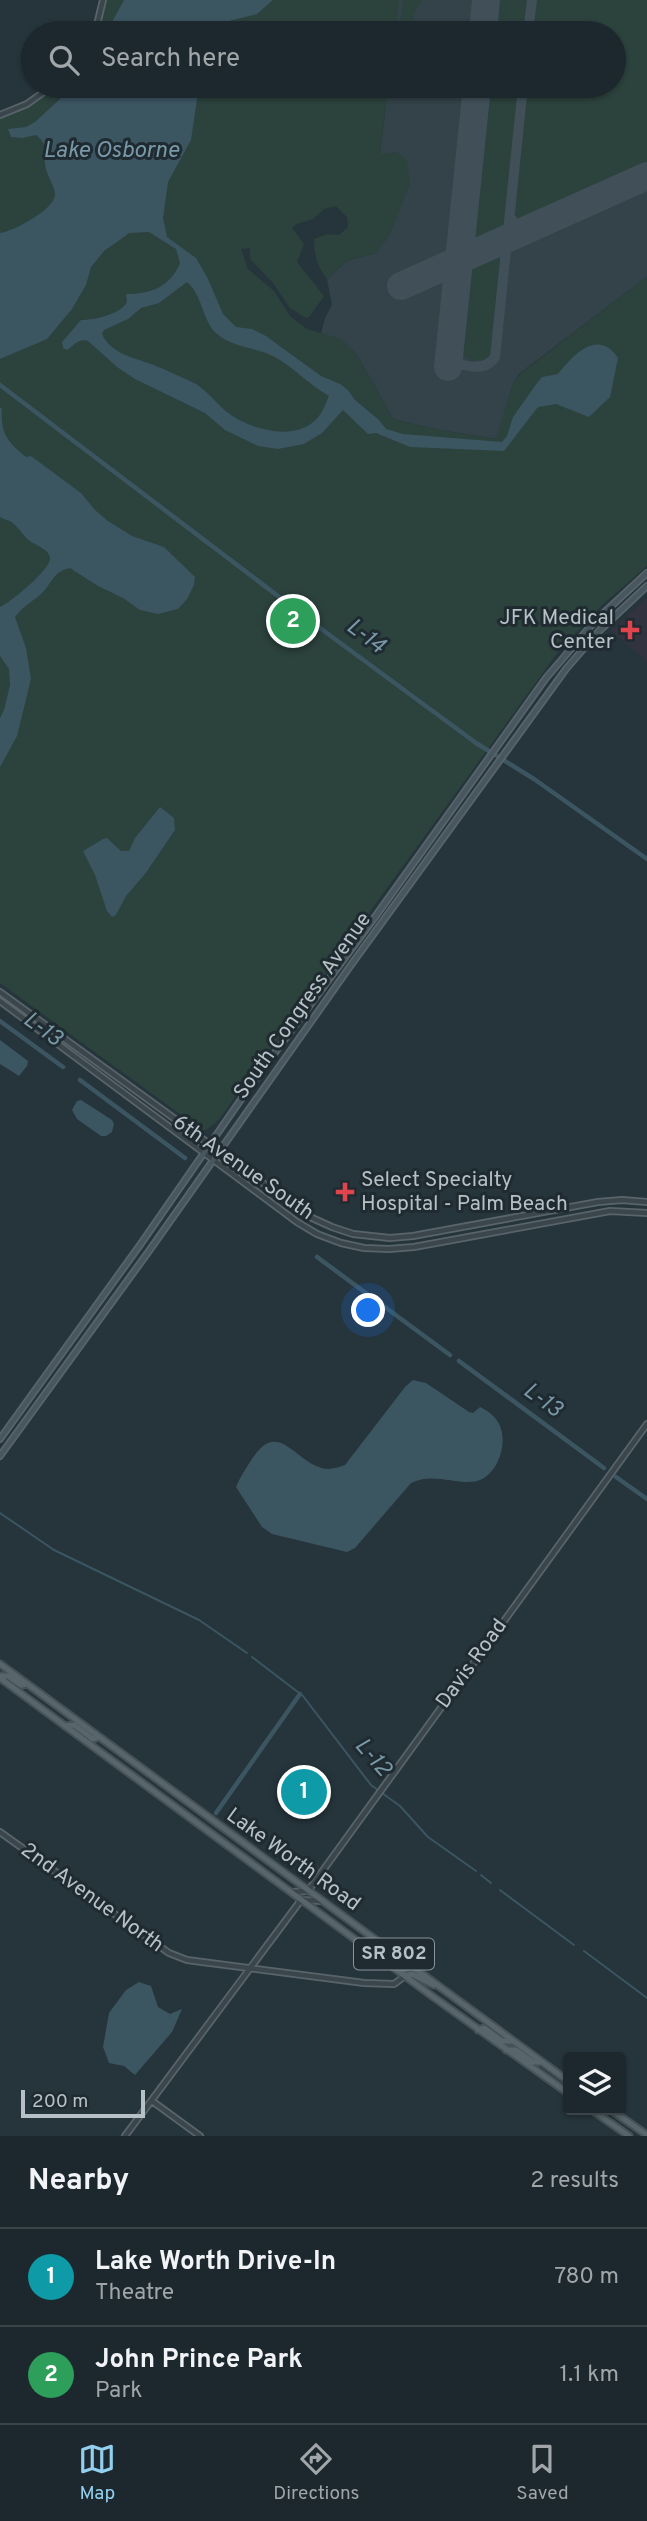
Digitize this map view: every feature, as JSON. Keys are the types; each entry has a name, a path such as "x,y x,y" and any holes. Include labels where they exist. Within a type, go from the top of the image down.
{"main road":[{"name":"South Congress Avenue","path":"0,1439 485,762 572,645 612,603 647,573"},
{"name":"South Congress Avenue","path":"0,1456 214,1161 341,978 579,652 615,614 647,586"},
{"path":"351,965 355,945"},
{"path":"341,978 344,960"},
{"name":"Lake Worth Road","path":"0,1664 563,2078"},
{"path":"0,1670 8,1670"},
{"path":"0,1677 8,1676 21,1685 27,1684"},
{"name":"Lake Worth Road","path":"0,1677 300,1900 563,2090"},
{"path":"65,1726 74,1725 93,1739 99,1737"},
{"path":"377,1956 389,1959 404,1970 411,1967"},
{"path":"405,1976 412,1974 428,1984 437,1985"},
{"path":"478,2030 484,2028 502,2041 512,2041"},
{"path":"506,2050 516,2050 533,2062 540,2062"},
{"path":"599,2115 629,2136"},
{"path":"618,2115 647,2135"}],"street":[{"path":"98,21 103,0"},
{"path":"0,115 35,98"},
{"name":"6th Avenue South","path":"0,992 310,1217 332,1227 365,1236 390,1238 611,1201 647,1202"},
{"name":"6th Avenue South","path":"0,1001 297,1223 329,1239 364,1248 414,1247 610,1211 645,1212"},
{"name":"Davis Road","path":"308,1891 647,1424"},
{"name":"2nd Avenue North","path":"0,1832 169,1954 187,1960 364,1983 394,1984 405,1976"},
{"path":"290,1892 308,1891"},
{"path":"125,2136 300,1900 322,1901"},
{"path":"152,2101 200,2136"}],"shaded area":[{"path":"398,0 647,0 647,277 520,373 513,383 497,439 439,430 393,419 356,353 321,333 332,305 327,279 348,260 376,253 380,155 387,98 626,98 626,21 395,21"},
{"name":"JFK Medical Center","path":"647,597 647,661 611,631"}],"green space":[{"path":"105,0 399,0 396,21 100,21"},
{"path":"403,0 422,0 413,15 415,21 400,21"},
{"path":"497,0 528,0 525,21 499,21 495,16"},
{"path":"536,0 647,0 647,168 526,223 516,218 514,212 526,98 626,98 626,21 534,21"},
{"path":"33,98 387,98 380,154 397,152 407,161 410,184 390,235 376,253 348,260 327,279 317,260 314,239 327,234 339,235 348,227 347,217 336,206 324,209 313,219 292,228 304,244 297,262 324,296 306,318 290,308 273,283 250,259 250,248 241,249 248,269 274,291 290,316 307,329 341,339 356,353 393,419 496,439 513,383 521,373 647,277 647,566 600,607 558,652 223,1114 203,1131 0,983 0,116"},
{"path":"487,98 518,98 504,225 502,231 472,247"},
{"path":"495,252 501,253 491,354 487,359 472,361 461,354 459,346 468,264"}],"water":[{"path":"124,0 273,0 257,14 229,21 113,21"},
{"name":"Lake Osborne","path":"61,98 197,98 191,140 168,182 163,218 167,237 196,258 223,314 236,327 252,329 266,336 321,376 340,384 386,429 403,434 502,442 507,436 513,417 542,377 558,374 578,353 594,345 610,349 618,358 610,397 589,417 556,404 538,407 504,451 410,447 376,433 368,434 343,410 322,433 304,444 278,449 258,446 225,430 205,413 135,379 88,341 79,341 67,350 63,348 62,342 81,320 114,313 127,302 126,294 151,291 171,278 180,263 176,249 149,232 129,233 104,251 91,267 86,285 72,309 47,339 0,359 0,233 41,213 49,206 55,194 46,168 42,142 36,135 11,137 8,129 26,127","holes":["187,282 216,333 231,342 272,356 329,396 315,420 303,428 282,432 249,425 226,411 196,384 118,351 102,334 104,330 128,319 141,308 159,303"]},
{"path":"0,407 4,431 20,452 26,457 31,456 81,493 108,521 132,536 164,547 195,577 187,599 178,609 158,614 140,610 70,568 56,575 41,594 15,617 26,648 31,679 17,736 0,767 0,718 10,685 9,669 0,656 0,607 38,577 50,558 47,552 27,539 13,523 0,517"},
{"path":"160,807 174,818 175,830 112,917 107,911 95,875 83,851 107,838 121,851 129,851 135,838"},
{"path":"0,1040 28,1061 19,1076 0,1064"},
{"path":"81,1100 112,1120 112,1132 101,1136 77,1119 72,1110 77,1101"},
{"path":"413,1380 426,1383 469,1412 473,1413 480,1407 493,1416 498,1422 503,1439 500,1457 491,1473 484,1478 468,1482 430,1478 411,1483 355,1548 347,1552 272,1534 262,1527 236,1487 245,1469 261,1448 277,1442 322,1468 332,1469 345,1465"},
{"path":"139,1982 151,1986 158,2007 170,2014 182,2009 172,2032 135,2075 124,2066 109,2063 103,2047 109,2013 126,1990"}],"waterway":[{"name":"L-14","path":"0,385 476,743 534,779 647,859"},
{"name":"L-13","path":"0,1021 63,1067"},
{"name":"L-13","path":"80,1080 185,1158"},
{"name":"L-13","path":"317,1257 450,1355"},
{"name":"L-13","path":"459,1361 604,1468"},
{"name":"L-13","path":"616,1477 647,1499"},
{"name":"L-12","path":"0,1513 54,1550 199,1620 247,1653"},
{"name":"L-12","path":"252,1657 303,1696 371,1785 400,1806 428,1837 476,1871"},
{"path":"216,1813 300,1694"},
{"name":"L-12","path":"481,1875 491,1883"},
{"name":"L-12","path":"500,1890 574,1945"},
{"name":"L-12","path":"584,1951 647,1998"}],"taxiway":[{"path":"529,21 532,0"},
{"path":"449,360 480,367 495,357 522,98"},
{"path":"510,217 517,227 530,229"}],"runway":[{"path":"484,21 486,0"},
{"path":"448,367 476,98"},
{"path":"401,286 647,176"}],"place":[{"name":"John Prince Park","path":"293,621"},
{"name":"JFK Medical Center","path":"630,630"},
{"name":"Select Specialty Hospital - Palm Beach","path":"345,1192"},
{"name":"Lake Worth Drive-In","path":"304,1792"}]}
